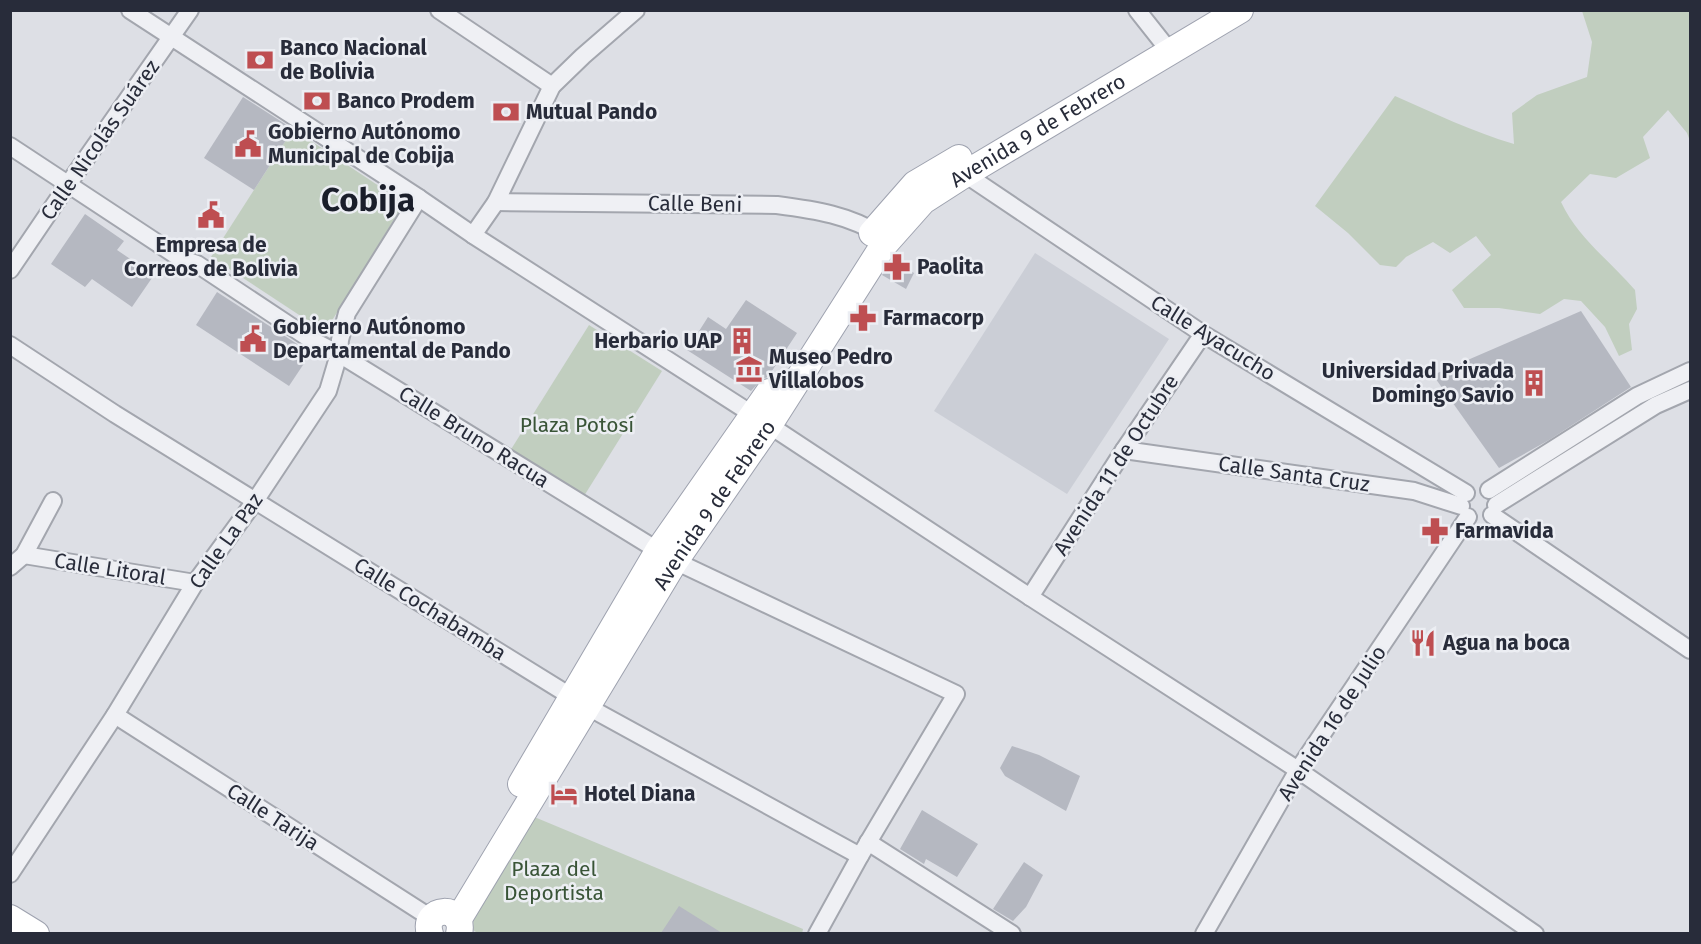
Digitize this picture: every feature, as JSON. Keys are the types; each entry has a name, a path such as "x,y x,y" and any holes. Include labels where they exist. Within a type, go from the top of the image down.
{"main road":[{"name":"Avenida 9 de Febrero","path":"881,235 923,201 1166,47 1210,10"},
{"name":"Avenida 9 de Febrero","path":"445,923 666,556 762,420 915,184 1166,47 1240,10"},
{"path":"10,918 36,933"}],"street":[{"path":"130,10 419,198 473,236 762,420 1298,770 1535,933"},
{"name":"Calle Nicolás Suárez","path":"10,270 190,10"},
{"path":"439,10 552,86"},
{"path":"473,236 496,202 552,86 636,10"},
{"path":"1137,10 1166,47"},
{"name":"Calle Bruno Racua","path":"10,146 180,258 198,264 310,339 339,354 666,556 956,694 864,849"},
{"name":"Calle Ayacucho","path":"965,174 1203,334 1465,505"},
{"name":"Calle La Paz","path":"10,874 115,715 195,582 255,501 328,391 339,354 347,312 419,198"},
{"name":"Calle Beni","path":"496,202 777,205 848,218 881,235"},
{"name":"Avenida 11 de Octubre","path":"1030,597 1124,450 1203,334"},
{"name":"Calle Cochabamba","path":"10,345 115,414 580,702 864,849 1012,933"},
{"path":"1690,370 1637,396 1492,504 1488,519 1478,521 1465,505 1479,487 1492,504 1690,650"},
{"path":"1492,504 1656,405 1690,390"},
{"name":"Calle Santa Cruz","path":"1124,450 1414,491 1465,505"},
{"path":"10,567 24,555 53,501"},
{"name":"Avenida 16 de Julio","path":"1204,933 1298,770 1465,505"},
{"name":"Calle Litoral","path":"24,555 195,582"},
{"name":"Calle Tarija","path":"115,715 445,923"},
{"path":"818,933 864,849"}],"shaded area":[{"path":"1035,253 1169,339 1067,494 934,411"}],"green space":[{"path":"1582,11 1690,11 1690,141 1687,133 1668,110 1643,137 1650,158 1616,178 1590,174 1561,202 1585,238 1635,290 1637,309 1629,324 1632,350 1619,356 1605,327 1581,301 1564,299 1540,314 1499,308 1464,308 1452,290 1491,255 1476,236 1450,253 1433,242 1406,257 1396,267 1380,265 1348,233 1315,206 1395,96 1469,128 1514,144 1512,113 1537,95 1587,77 1592,42"},
{"path":"293,129 394,196 401,205 325,332 211,257"},
{"name":"Plaza Potosí","path":"589,325 662,371 584,496 510,451"},
{"name":"Plaza del Deportista","path":"532,816 803,929 802,934 479,934 473,930 474,910"}],"building":[{"name":"Gobierno Autónomo Municipal de Cobija","path":"243,97 293,129 254,190 204,158"},
{"path":"85,214 124,241 117,250 154,275 132,307 92,279 85,287 51,264"},
{"path":"893,260 914,273 906,289 882,275"},
{"name":"Gobierno Autónomo Departamental de Pando","path":"217,292 311,353 289,386 196,325"},
{"name":"Herbario UAP","path":"746,300 797,333 768,377 762,379 751,391 687,350 708,317 726,329"},
{"name":"Universidad Privada Domingo Savio","path":"1581,311 1631,387 1549,440 1499,468 1433,375"},
{"path":"1012,746 1039,755 1080,776 1066,811 1005,776 1000,768"},
{"path":"922,810 978,844 957,877 926,859 924,864 900,849"},
{"path":"1024,862 1043,875 1026,907 1013,921 993,909"},
{"path":"679,906 722,933 661,933"}],"place":[{"name":"Banco Nacional de Bolivia","path":"260,60"},
{"name":"Banco Prodem","path":"317,101"},
{"name":"Mutual Pando","path":"506,112"},
{"name":"Gobierno Autónomo Municipal de Cobija","path":"248,144"},
{"name":"Empresa de Correos de Bolivia","path":"211,215"},
{"name":"Paolita","path":"897,267"},
{"name":"Farmacorp","path":"863,318"},
{"name":"Gobierno Autónomo Departamental de Pando","path":"253,339"},
{"name":"Herbario UAP","path":"742,341"},
{"name":"Museo Pedro Villalobos","path":"749,369"},
{"name":"Universidad Privada Domingo Savio","path":"1534,383"},
{"name":"Farmavida","path":"1435,531"},
{"name":"Agua na boca","path":"1423,643"},
{"name":"Hotel Diana","path":"564,794"}],"district":[{"name":"Cobija","path":"368,199"}]}
